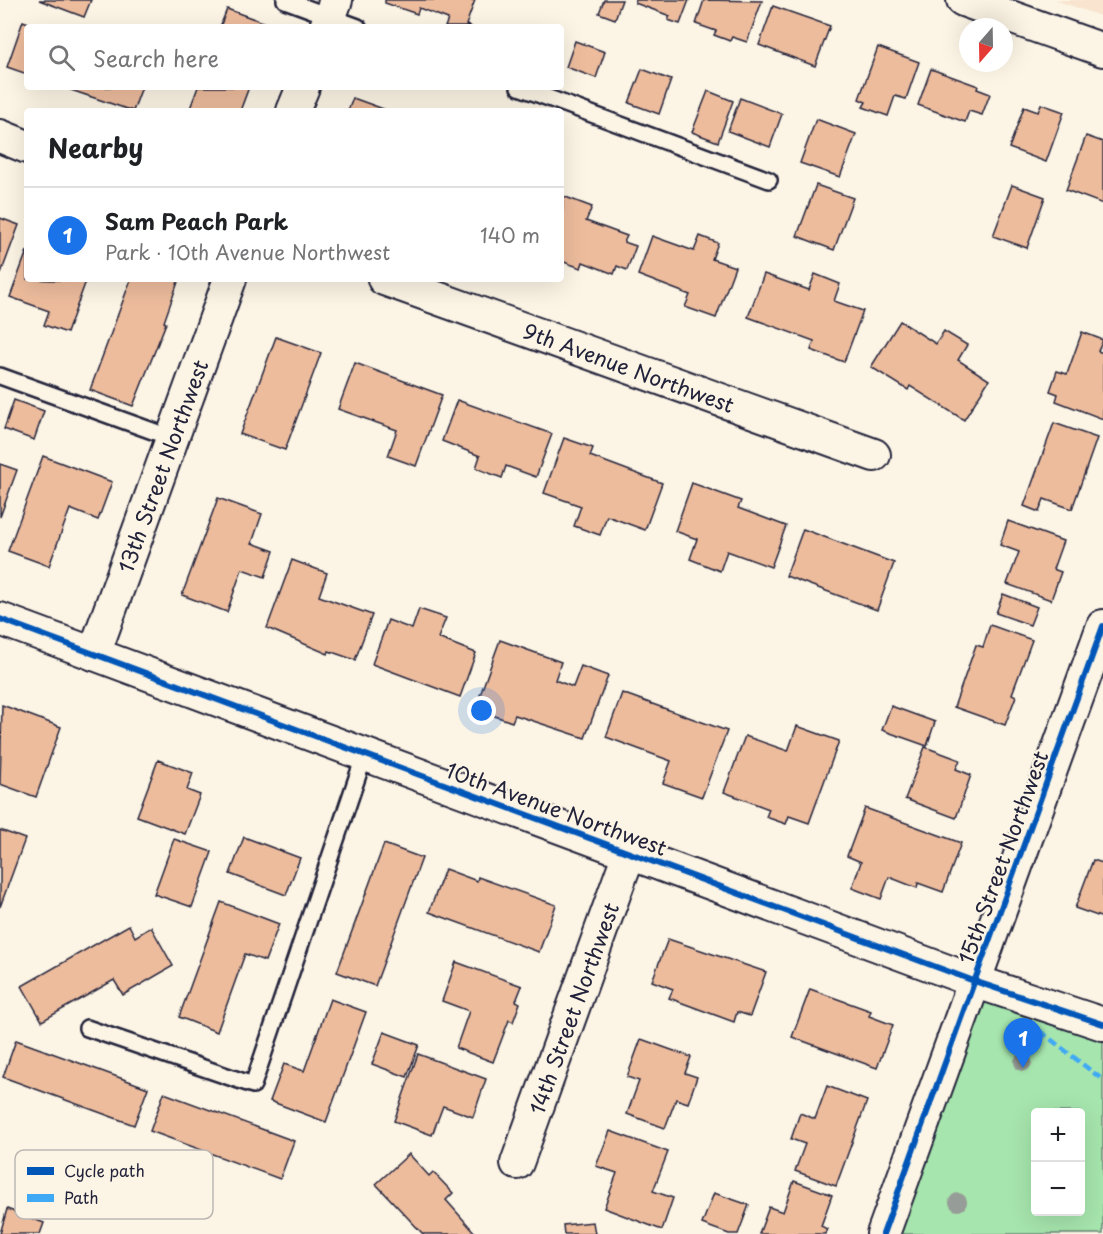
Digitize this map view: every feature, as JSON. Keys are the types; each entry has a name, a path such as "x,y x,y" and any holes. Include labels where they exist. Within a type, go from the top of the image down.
{"street":[{"path":"963,0 1103,50"},
{"path":"294,108 302,90"},
{"path":"0,136 24,146"},
{"name":"13th Street Northwest","path":"94,654 229,282"},
{"name":"9th Avenue Northwest","path":"392,282 874,455"},
{"name":"10th Avenue Northwest","path":"0,619 974,981 1103,1024"},
{"name":"15th Street Northwest","path":"883,1234 1103,626"},
{"name":"14th Street Northwest","path":"517,1163 629,853"}],"lane":[{"path":"285,0 337,18"},
{"path":"527,90 769,180"},
{"path":"0,376 172,438"},
{"path":"87,1028 253,1085 365,754"}],"shaded area":[{"path":"1055,0 1103,0 1103,17"}],"green space":[{"path":"974,981 1103,1024 1103,1234 883,1234"}],"building":[{"path":"39,0 91,0 84,17"},
{"path":"385,0 475,0 466,24 446,24 448,19 419,8 417,14 385,3"},
{"path":"604,0 622,0 615,19 599,13"},
{"path":"636,0 689,0 680,24 668,20 670,16 635,3"},
{"path":"704,0 762,1 747,42 732,37 730,41 714,35 716,31 696,24"},
{"path":"773,6 830,26 815,66 759,45"},
{"path":"227,9 268,24 221,24"},
{"path":"23,21 31,24 24,24 24,73 7,67"},
{"path":"575,41 605,52 596,78 566,67"},
{"path":"878,47 919,62 906,99 895,96 888,116 863,107 866,102 859,99"},
{"path":"642,69 671,80 659,114 629,103"},
{"path":"931,69 978,86 977,89 990,94 982,115 969,111 965,122 918,105"},
{"path":"71,90 141,90 134,108 124,108"},
{"path":"197,90 248,90 241,108 190,108"},
{"path":"708,91 733,101 718,142 692,132"},
{"path":"353,98 381,108 349,108"},
{"path":"740,98 782,114 770,147 728,131"},
{"path":"1041,104 1064,112 1046,162 1009,148 1024,107 1038,112"},
{"path":"816,119 856,134 840,177 800,163"},
{"path":"1086,136 1103,142 1103,204 1066,190"},
{"path":"816,185 853,198 834,250 797,236"},
{"path":"1012,185 1045,197 1027,248 993,236"},
{"path":"564,196 592,207 586,221 627,236 624,242 636,246 627,270 617,266 614,274 583,262 581,268 564,262"},
{"path":"0,218 19,225 0,276"},
{"path":"652,236 694,251 700,236 718,243 712,259 735,267 716,318 685,307 690,295 638,275"},
{"path":"24,259 24,282 86,282 67,333 44,325 49,311 10,297"},
{"path":"764,274 809,290 815,274 840,284 834,301 863,311 844,362 811,350 814,341 748,317"},
{"path":"130,282 178,282 164,322 166,323 133,406 90,390"},
{"path":"900,321 936,344 944,331 967,345 958,360 989,380 964,420 910,386 908,390 871,367"},
{"path":"1082,332 1103,340 1098,351 1103,353 1103,419 1056,401 1058,394 1050,391 1057,371 1067,374"},
{"path":"276,337 321,353 285,450 240,434"},
{"path":"355,363 442,395 416,466 388,456 397,430 338,409"},
{"path":"14,400 44,411 34,440 4,429"},
{"path":"457,400 552,434 536,477 506,466 502,478 476,468 480,456 442,441"},
{"path":"1054,423 1097,438 1072,509 1044,499 1039,512 1024,506"},
{"path":"564,438 593,448 590,456 662,483 645,530 607,516 600,535 574,526 581,506 544,493"},
{"path":"43,456 112,482 98,520 70,509 49,566 8,551"},
{"path":"0,464 17,470 0,517"},
{"path":"692,483 741,501 738,508 786,526 771,567 727,551 720,571 690,559 697,539 675,531"},
{"path":"218,498 262,514 252,543 274,551 265,577 242,569 227,612 182,595"},
{"path":"1008,521 1063,541 1053,569 1061,572 1051,600 1007,584 1019,552 1000,545"},
{"path":"803,529 894,563 877,610 786,576"},
{"path":"292,560 327,573 319,596 372,615 355,660 329,651 328,654 267,628"},
{"path":"1003,594 1037,607 1030,625 996,613"},
{"path":"419,609 446,618 438,638 476,653 460,697 372,664 388,620 412,629"},
{"path":"990,625 1032,640 1012,694 1016,696 1005,725 954,707 976,645 983,647"},
{"path":"500,640 561,662 555,680 573,687 581,666 608,676 585,738 515,715 512,722 475,709"},
{"path":"622,693 727,731 702,797 663,783 671,761 606,737"},
{"path":"2,705 61,727 36,797 0,784"},
{"path":"891,706 935,722 927,746 882,730"},
{"path":"797,726 839,741 809,823 789,816 786,824 766,817 769,809 724,792 745,736 788,751"},
{"path":"925,747 960,760 956,769 971,775 956,818 905,799"},
{"path":"158,760 193,773 187,790 200,795 185,834 137,816"},
{"path":"865,808 961,843 943,892 918,883 917,888 889,877 881,899 852,888 861,862 847,856"},
{"path":"0,830 25,839 0,907"},
{"path":"244,837 300,858 286,895 230,874"},
{"path":"174,839 212,852 192,907 154,894"},
{"path":"384,844 422,858 375,986 337,972"},
{"path":"1093,860 1103,863 1103,918 1075,908"},
{"path":"445,869 477,881 478,877 556,905 539,952 429,912"},
{"path":"221,902 279,924 265,961 245,954 217,1032 179,1017"},
{"path":"129,925 135,937 151,927 173,966 123,995 114,980 42,1021 22,986"},
{"path":"668,939 766,972 750,1016 737,1012 734,1022 669,998 673,989 652,981"},
{"path":"456,962 522,986 516,1001 520,1003 513,1022 509,1020 493,1062 456,1048 469,1011 442,1001"},
{"path":"810,989 871,1011 869,1016 893,1025 877,1068 792,1037"},
{"path":"330,999 366,1012 326,1122 270,1101 284,1064 304,1071"},
{"path":"384,1032 419,1045 407,1077 372,1064"},
{"path":"641,1039 691,1057 685,1073 697,1077 688,1103 676,1099 665,1128 627,1114 639,1081 627,1077"},
{"path":"16,1040 148,1088 134,1125 3,1077"},
{"path":"418,1054 486,1079 473,1117 443,1106 432,1135 394,1121"},
{"path":"827,1086 867,1101 836,1186 795,1171 805,1144 791,1139 800,1113 815,1119"},
{"path":"164,1093 294,1141 280,1179 213,1154 213,1150 201,1150 150,1131"},
{"path":"610,1131 668,1152 653,1191 673,1198 662,1230 604,1208 617,1173 596,1166"},
{"path":"409,1154 429,1176 433,1172 453,1193 446,1200 476,1234 423,1234 376,1184"},
{"path":"794,1181 832,1195 821,1226 827,1229 825,1234 759,1234 769,1207 783,1212"},
{"path":"714,1193 749,1205 738,1234 729,1234 702,1224"},
{"path":"7,1209 15,1212 15,1219 33,1219 44,1223 40,1234 0,1234"},
{"path":"593,1222 595,1234 564,1234 563,1225"}],"marked path":[{"path":"1040,1031 1103,1080"}],"cycle path":[{"path":"0,619 974,981 1103,1024"},
{"path":"883,1234 1103,626"}],"place":[{"name":"Sam Peach Park","path":"1023,1068"}]}
